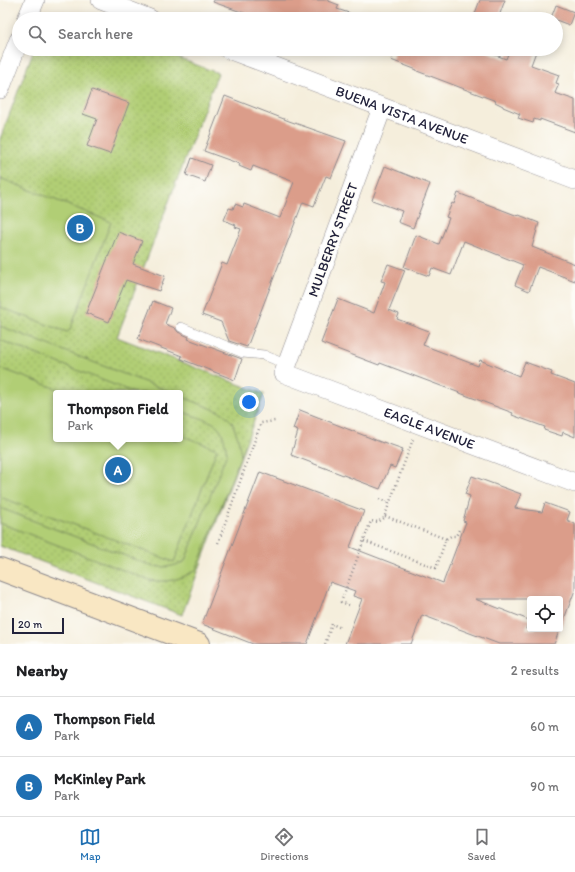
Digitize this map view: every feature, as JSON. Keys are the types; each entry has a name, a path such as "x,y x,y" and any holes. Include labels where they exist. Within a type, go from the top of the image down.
{"street":[{"path":"30,12 35,0"},
{"path":"101,0 132,12"},
{"path":"0,89 13,56"},
{"name":"BUENA VISTA AVENUE","path":"246,56 575,180"},
{"name":"MULBERRY STREET","path":"285,369 382,108"},
{"name":"EAGLE AVENUE","path":"285,369 418,424 575,483"},
{"path":"0,569 199,644"}],"lane":[{"path":"181,327 243,354 264,355 285,369"}],"path":[{"path":"218,543 261,423 275,421"},
{"path":"350,605 341,602 371,521 378,522 385,516 418,424"},
{"path":"378,499 389,504"},
{"path":"385,516 446,539"},
{"path":"364,541 436,568 446,539 451,536 456,536 459,530"},
{"path":"325,644 332,624 341,628"}],"green space":[{"path":"31,56 173,56 218,73 117,337 264,394 182,615 0,546 0,139"},
{"path":"0,178 111,222 70,330 67,332 0,307"},
{"path":"0,326 165,390 127,390 0,340"},
{"path":"0,368 60,390 53,390 53,442 183,442 183,436 217,449 174,562 0,497"},
{"path":"183,397 223,413 232,422 238,438 241,455 196,570 184,576 168,581 149,580 0,523 0,508 152,566 161,567 177,565 185,561 227,453 224,437 220,430 215,424 183,412"}],"building":[{"path":"214,0 326,0 339,5 337,9 346,12 241,12 213,2"},
{"path":"480,0 505,0 501,12 476,12"},
{"path":"556,5 574,12 569,25 563,23 563,12 553,12"},
{"path":"393,56 498,56 506,59 507,56 534,56 531,65 559,75 556,83 559,84 555,93 575,100 575,132 540,119 540,121 534,119 533,123 518,118 520,114 503,107 495,102 496,101 391,60"},
{"path":"92,90 129,103 110,154 87,146 97,119 83,114"},
{"path":"225,96 346,141 331,178 326,176 314,206 303,202 247,347 229,341 221,322 202,315 222,263 227,265 241,229 224,220 229,208 233,209 235,204 243,207 244,204 280,218 294,182 253,166 251,171 239,166 240,164 204,151"},
{"path":"192,158 211,165 205,182 186,175"},
{"path":"385,166 430,184 413,228 398,222 402,211 372,200"},
{"path":"458,193 539,223 532,247 575,264 575,281 538,267 529,291 515,285 523,265 464,241 451,275 432,268 429,276 404,267 416,235 439,244 449,218 446,217 452,203 454,204"},
{"path":"118,232 142,241 133,264 165,276 159,291 126,280 109,322 86,313"},
{"path":"388,264 405,270 389,310 399,314 397,319 429,331 423,345 478,366 480,360 519,376 525,362 552,372 551,375 575,384 575,437 563,432 562,436 544,430 545,427 512,415 513,413 380,363 379,365 321,343 338,299 374,313 385,282 381,281"},
{"path":"153,301 171,308 165,324 175,328 178,332 189,337 188,339 242,359 235,380 181,359 182,356 138,339"},
{"path":"300,410 383,443 403,449 395,468 390,466 380,489 291,455 298,431 293,429"},
{"path":"260,472 364,511 350,547 443,583 466,522 463,521 470,496 465,494 472,476 521,494 515,508 542,512 545,503 570,512 567,520 575,524 575,590 563,622 563,596 527,596 527,599 475,599 527,619 527,632 559,632 554,644 499,644 422,615 411,644 345,644 362,599 353,596 355,591 330,582 307,644 253,644 202,624"}],"place":[{"name":"McKinley Park","path":"80,228"},
{"name":"Thompson Field","path":"118,470"}]}
